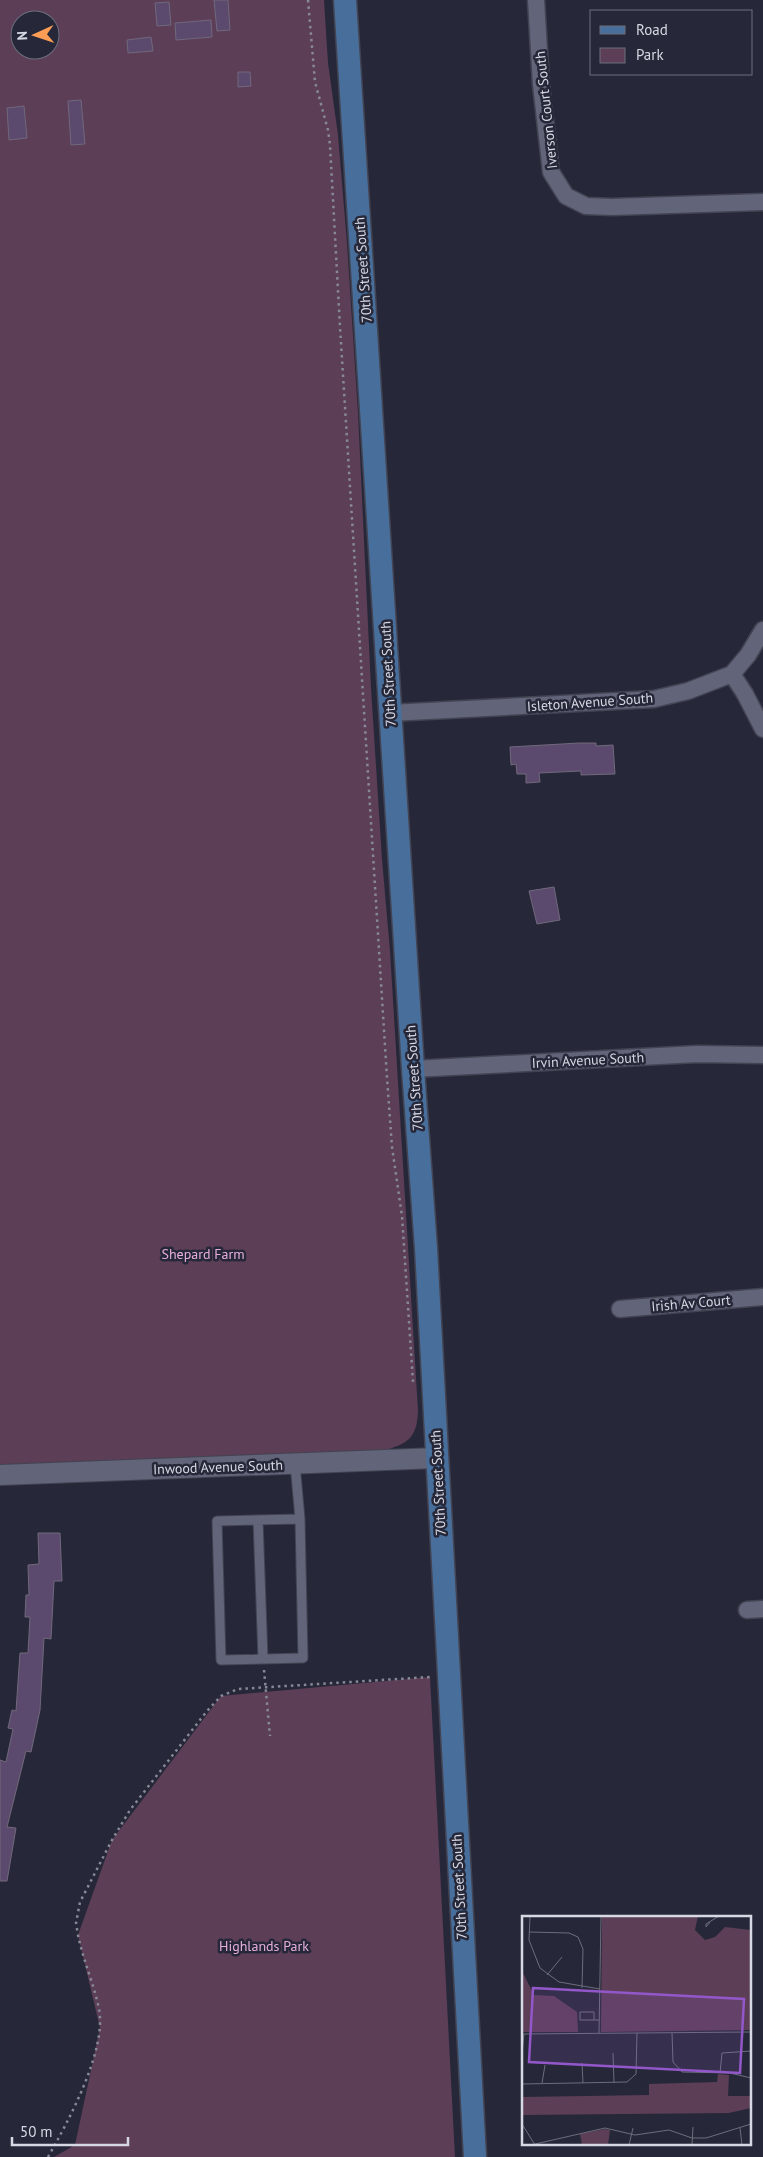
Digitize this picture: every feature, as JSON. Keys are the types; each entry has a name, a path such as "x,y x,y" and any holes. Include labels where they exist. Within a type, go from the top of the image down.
{"main road":[{"name":"70th Street South","path":"345,0 426,1248 474,2157"}],"street":[{"name":"Iverson Court South","path":"536,0 541,84 551,172 566,196 586,206 604,207 763,202"},
{"name":"Isleton Avenue South","path":"390,713 654,699 688,692 732,674 748,655 763,630"},
{"path":"732,674 745,694 763,729"},
{"name":"Irvin Avenue South","path":"413,1070 697,1054 763,1055"},
{"name":"Irish Av Court","path":"620,1309 763,1297"},
{"name":"Inwood Avenue South","path":"0,1475 437,1458"}],"lane":[{"path":"294,1464 300,1519 303,1658 221,1660 217,1522 300,1519"},
{"path":"258,1520 263,1659"}],"path":[{"path":"308,0 315,82 328,130 330,145 386,1078 391,1142 402,1216 413,1388"},
{"path":"263,1659 270,1736"},
{"path":"48,2157 89,2072 100,2028 99,2010 83,1958 76,1923 80,1902 130,1810 207,1711 221,1696 238,1689 430,1677"}],"green space":[{"name":"Shepard Farm","path":"0,0 324,0 328,63 338,135 347,243 358,413 371,688 390,951 418,1411 415,1428 409,1439 398,1446 382,1451 0,1466"},
{"name":"Highlands Park","path":"430,1677 455,2157 54,2157 75,2145 100,2028 78,1935 112,1840 221,1696"}],"building":[{"path":"214,0 228,0 230,30 217,31"},
{"path":"169,2 171,25 157,26 155,3"},
{"path":"211,20 212,37 176,40 175,23"},
{"path":"151,37 153,51 128,53 127,40"},
{"path":"238,72 250,72 251,86 238,87"},
{"path":"81,100 85,144 71,145 68,101"},
{"path":"24,106 27,138 9,140 7,108"},
{"path":"596,743 596,746 613,745 615,774 581,775 581,771 539,773 540,782 526,783 526,774 517,774 516,764 511,765 510,747"},
{"path":"554,887 560,920 537,924 529,891"},
{"path":"38,1533 60,1533 62,1581 54,1581 51,1639 44,1638 40,1710 31,1752 26,1751 7,1827 16,1828 7,1881 0,1881 0,1760 6,1762 13,1729 8,1728 12,1710 16,1711 20,1653 28,1653 30,1617 25,1617 26,1595 29,1595 28,1565 39,1564"}]}
